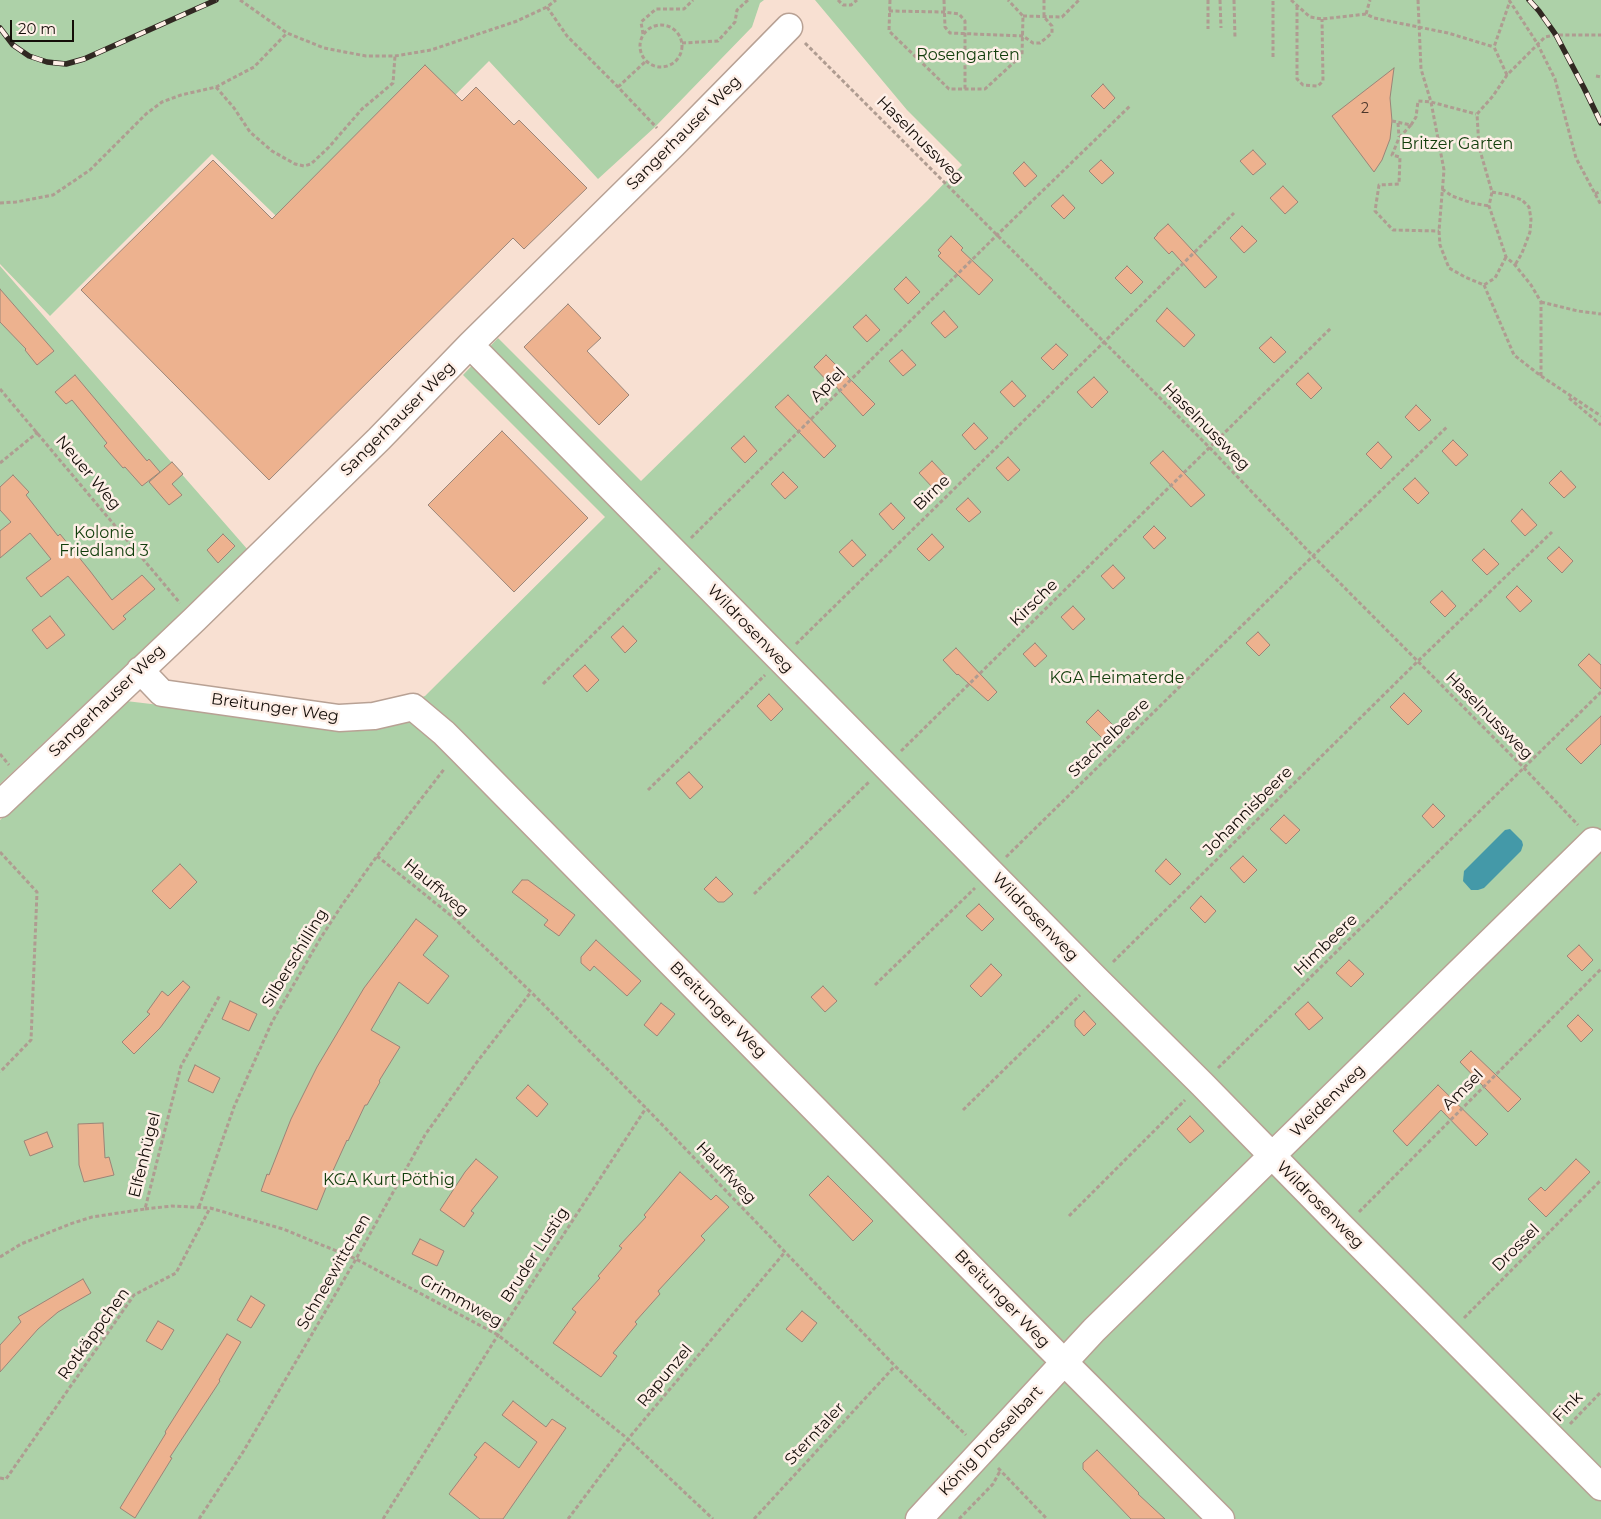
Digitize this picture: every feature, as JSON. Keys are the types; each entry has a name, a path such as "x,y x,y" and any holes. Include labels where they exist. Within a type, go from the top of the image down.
{"street":[{"name":"Sangerhauser Weg","path":"0,804 380,439 470,345 673,145 789,27"},
{"name":"Wildrosenweg","path":"470,345 1202,1084 1342,1228 1601,1487"},
{"name":"Breitunger Weg","path":"140,670 162,693 339,718 374,716 413,708 444,733 461,750 1221,1519"},
{"name":"Weidenweg","path":"1064,1362 1094,1330 1593,841"},
{"name":"König Drosselbart","path":"919,1519 1064,1362"}],"path":[{"path":"240,0 287,34 324,48 366,56 395,56 431,50 517,21 556,0"},
{"path":"643,35 654,26 661,25 667,26 678,34 682,43 681,54 672,65 658,68 646,62 640,49 643,35 641,22 656,9 684,9 693,0"},
{"path":"682,43 718,41 735,22 737,10 748,0"},
{"path":"838,0 843,5 852,5 856,0"},
{"path":"890,0 889,31 949,89 985,89 1022,55 1023,16 1008,0"},
{"path":"944,0 945,27 950,33 1023,36 1032,43 1040,43 1052,33 1052,26 1044,17 1044,0"},
{"path":"1023,16 1062,17 1079,0"},
{"path":"1208,0 1208,29"},
{"path":"1220,0 1221,28"},
{"path":"1234,0 1235,38"},
{"path":"1273,0 1273,57"},
{"path":"1291,0 1310,17 1322,19 1366,14 1374,18 1448,33 1494,46"},
{"path":"1366,14 1370,0"},
{"path":"1418,0 1421,68 1431,102 1444,170 1439,231 1440,245 1449,268 1464,277 1484,285 1514,355 1559,389 1601,416"},
{"path":"1510,0 1537,43 1555,79 1576,158 1601,205"},
{"path":"1507,75 1494,46 1510,0"},
{"path":"547,6 567,36 655,127"},
{"path":"1297,6 1297,79 1303,85 1318,86 1323,81 1322,19"},
{"path":"889,11 959,14 965,21 965,89"},
{"name":"Haselnussweg","path":"789,27 1210,448 1313,556 1524,768 1593,841"},
{"path":"0,202 16,202 53,195 90,170 146,114 162,102 216,87 254,67 287,34"},
{"path":"1541,376 1541,302 1531,285 1506,257 1489,206 1492,192 1480,147 1477,114 1493,96 1507,75 1545,37 1556,34 1601,35"},
{"path":"216,87 234,108 250,132 264,145 272,152 295,164 304,166 311,164 329,147 362,109 393,83 395,56"},
{"path":"618,87 646,62"},
{"path":"1596,76 1601,77"},
{"path":"1439,231 1393,230 1375,211 1379,186 1399,184 1400,158 1392,155 1399,138 1416,117 1418,102 1431,102 1477,114"},
{"name":"Apfel","path":"543,684 1131,105"},
{"path":"1392,121 1411,125"},
{"path":"1398,123 1399,138"},
{"path":"1442,189 1452,196 1472,203 1489,206"},
{"path":"1595,194 1601,191"},
{"path":"1492,192 1522,200 1530,208 1530,232 1515,265"},
{"name":"Birne","path":"648,790 1234,213"},
{"path":"1484,285 1495,278 1506,257"},
{"path":"1541,302 1578,311 1601,314"},
{"name":"Kirsche","path":"754,894 1331,328"},
{"name":"Neuer Weg","path":"0,389 195,618"},
{"path":"1559,389 1601,425"},
{"name":"Stachelbeere","path":"875,985 1448,426"},
{"path":"0,463 38,432"},
{"name":"Johannisbeere","path":"963,1110 1417,662 1552,532"},
{"name":"Himbeere","path":"1068,1216 1601,692"},
{"name":"Silberschilling","path":"199,1207 234,1107 272,1022 342,905 442,771 461,750"},
{"path":"0,852 36,892 31,1040 0,1072"},
{"name":"Hauffweg","path":"377,856 454,918 531,992 646,1108 895,1366 982,1451 1047,1519"},
{"name":"Amsel","path":"1342,1228 1601,969"},
{"name":"Schneewittchen","path":"200,1519 243,1452 356,1259 425,1135 477,1062 531,992"},
{"name":"Elfenhügel","path":"0,1257 20,1244 70,1224 92,1217 145,1209 181,1066 220,995"},
{"name":"Bruder Lustig","path":"383,1519 498,1335 646,1108"},
{"name":"Drossel","path":"1448,1334 1601,1180"},
{"name":"Grimmweg","path":"145,1209 172,1206 210,1208 283,1229 356,1259 498,1335 628,1439 713,1519"},
{"name":"Rotkäppchen","path":"0,1478 6,1479 134,1295 176,1273 210,1208"},
{"name":"Rapunzel","path":"568,1519 628,1439 785,1252"},
{"name":"Sterntaler","path":"754,1519 895,1366"},
{"name":"Fink","path":"1554,1440 1601,1392"},
{"path":"959,1519 993,1484 1000,1471"}],"green space":[{"path":"0,0 764,0 760,3 752,27 655,127 598,179 489,61 306,245 212,154 50,316 0,264"},
{"path":"815,0 1601,0 1601,1519 0,1519 0,820 126,701 370,730 398,705 425,696 605,517 463,375 498,338 641,481 927,201 962,165 907,110"},
{"name":"Kolonie Friedland 3","path":"0,266 248,550 0,784"}],"water":[{"path":"1510,829 1522,841 1521,851 1484,888 1471,890 1463,881 1464,871 1505,830"}],"building":[{"path":"425,65 462,101 476,87 514,125 519,120 587,188 524,249 513,238 269,480 81,290 213,160 272,219"},
{"path":"1394,68 1390,98 1392,121 1390,139 1382,160 1374,172 1332,116"},
{"path":"1103,84 1115,98 1104,109 1091,96"},
{"path":"1253,150 1266,164 1253,175 1240,161"},
{"path":"1101,160 1114,173 1102,184 1089,171"},
{"path":"1024,162 1037,176 1025,187 1013,173"},
{"path":"1283,186 1298,202 1285,214 1270,198"},
{"path":"1063,195 1075,208 1064,219 1051,206"},
{"path":"1168,224 1217,277 1205,288 1172,251 1169,254 1154,238"},
{"path":"1242,226 1257,241 1244,253 1230,238"},
{"path":"951,236 963,248 961,250 993,280 979,295 938,256 941,253 938,250"},
{"path":"1127,266 1143,282 1131,294 1115,278"},
{"path":"906,277 920,292 908,304 894,289"},
{"path":"0,289 54,351 37,365 26,349 0,322"},
{"path":"568,304 601,338 587,351 629,395 599,425 524,347"},
{"path":"1167,308 1195,335 1184,347 1156,321"},
{"path":"944,311 958,327 945,338 931,323"},
{"path":"866,315 880,330 867,342 853,327"},
{"path":"1271,337 1286,352 1274,363 1259,348"},
{"path":"1056,344 1068,355 1053,370 1041,358"},
{"path":"902,350 916,365 903,376 889,361"},
{"path":"826,355 875,404 863,416 830,380 828,382 814,367"},
{"path":"1308,373 1322,388 1311,399 1296,384"},
{"path":"75,375 147,461 149,459 160,472 142,486 104,446 107,443 72,400 66,404 55,392"},
{"path":"1094,377 1108,392 1092,408 1077,392"},
{"path":"1012,381 1026,396 1014,407 1000,392"},
{"path":"788,395 836,446 824,458 775,407"},
{"path":"1416,405 1431,420 1419,431 1405,417"},
{"path":"974,423 988,438 975,450 962,435"},
{"path":"502,431 588,518 514,592 428,505"},
{"path":"744,436 757,451 745,463 731,448"},
{"path":"1453,440 1468,455 1456,466 1442,451"},
{"path":"1378,442 1392,457 1381,469 1366,454"},
{"path":"1163,451 1205,495 1191,507 1150,463"},
{"path":"1008,457 1020,470 1008,481 996,468"},
{"path":"932,461 946,476 933,488 919,473"},
{"path":"172,462 183,474 172,484 182,495 169,505 149,482"},
{"path":"1561,471 1576,487 1564,498 1549,483"},
{"path":"783,472 798,487 785,499 771,484"},
{"path":"13,475 29,492 26,495 58,536 60,534 112,600 142,575 155,589 123,616 126,619 113,630 68,576 41,597 26,578 51,559 30,533 0,558 0,531 11,522 0,510 0,487"},
{"path":"1415,478 1429,493 1418,504 1403,489"},
{"path":"968,498 981,512 969,522 956,509"},
{"path":"891,503 905,518 893,530 879,514"},
{"path":"1522,509 1537,525 1525,536 1511,521"},
{"path":"1154,526 1166,538 1154,549 1143,537"},
{"path":"223,534 235,546 218,563 207,550"},
{"path":"932,534 944,547 929,561 917,549"},
{"path":"852,540 866,555 853,567 839,552"},
{"path":"1559,547 1573,561 1562,573 1547,558"},
{"path":"1484,549 1499,564 1487,575 1472,560"},
{"path":"1113,565 1125,578 1113,589 1101,576"},
{"path":"1517,586 1532,601 1520,612 1506,597"},
{"path":"1442,591 1456,606 1445,617 1430,602"},
{"path":"1073,606 1085,619 1073,630 1061,617"},
{"path":"50,616 65,635 47,649 32,630"},
{"path":"623,626 637,641 625,653 611,637"},
{"path":"1258,632 1270,645 1259,656 1246,643"},
{"path":"1035,643 1047,656 1035,667 1023,654"},
{"path":"956,648 997,692 988,701 957,675 943,660"},
{"path":"1589,654 1601,665 1601,689 1578,665"},
{"path":"585,665 599,680 587,692 573,676"},
{"path":"1404,693 1422,711 1408,725 1390,707"},
{"path":"769,694 783,709 771,721 757,706"},
{"path":"1098,710 1115,727 1103,739 1086,722"},
{"path":"1601,716 1601,744 1581,764 1566,749"},
{"path":"689,772 703,787 690,799 676,783"},
{"path":"1433,804 1445,816 1433,828 1422,816"},
{"path":"1284,815 1300,830 1286,844 1270,829"},
{"path":"1243,856 1257,870 1244,883 1230,868"},
{"path":"1166,859 1181,874 1170,885 1155,871"},
{"path":"180,864 197,882 170,909 152,891"},
{"path":"716,877 733,894 724,902 718,902 704,889"},
{"path":"522,880 528,880 575,915 559,936 544,925 548,920 512,892"},
{"path":"1201,896 1216,911 1205,923 1190,908"},
{"path":"979,904 994,919 982,931 966,916"},
{"path":"416,919 438,936 423,955 449,976 428,1004 399,982 371,1030 400,1047 367,1105 365,1105 347,1140 317,1210 261,1191 291,1119 317,1067 364,988"},
{"path":"596,940 641,981 627,996 594,966 590,971 581,963 581,957"},
{"path":"1579,945 1593,960 1582,971 1567,956"},
{"path":"1349,960 1364,974 1351,987 1336,973"},
{"path":"991,964 1002,975 981,997 970,986"},
{"path":"183,981 190,987 160,1028 134,1054 122,1042 150,1014 147,1012 162,991 168,996"},
{"path":"823,986 837,1001 825,1012 811,997"},
{"path":"230,1001 257,1014 249,1031 222,1019"},
{"path":"1308,1002 1323,1018 1309,1030 1295,1014"},
{"path":"661,1003 675,1014 657,1036 644,1025"},
{"path":"1084,1011 1096,1024 1084,1036 1075,1026 1075,1020"},
{"path":"1578,1015 1593,1030 1581,1042 1567,1026"},
{"path":"1471,1051 1521,1099 1508,1112 1460,1062"},
{"path":"195,1065 220,1078 213,1093 188,1081"},
{"path":"528,1085 548,1104 537,1117 516,1098"},
{"path":"1438,1085 1488,1134 1476,1146 1441,1110 1407,1146 1393,1131"},
{"path":"1190,1116 1204,1131 1190,1143 1177,1129"},
{"path":"103,1123 105,1158 109,1157 114,1175 84,1182 79,1165 78,1124"},
{"path":"47,1132 53,1147 30,1156 24,1141"},
{"path":"476,1159 498,1177 471,1211 474,1213 464,1227 440,1210"},
{"path":"1576,1159 1590,1172 1546,1217 1528,1199 1541,1187 1545,1191"},
{"path":"680,1172 711,1200 716,1195 729,1207 701,1236 705,1240 658,1291 660,1294 635,1322 637,1324 613,1353 617,1356 601,1377 553,1343 576,1312 572,1309 600,1278 598,1276 622,1248 619,1246 646,1217 644,1215"},
{"path":"828,1176 873,1221 853,1241 809,1195"},
{"path":"420,1239 444,1251 437,1266 412,1254"},
{"path":"83,1279 91,1293 58,1312 38,1329 0,1372 0,1345 21,1322 18,1317"},
{"path":"251,1296 265,1305 251,1328 237,1320"},
{"path":"802,1311 817,1323 802,1342 786,1329"},
{"path":"158,1321 174,1330 162,1350 146,1341"},
{"path":"227,1334 241,1342 220,1381 170,1457 172,1458 135,1518 120,1508"},
{"path":"513,1401 546,1427 552,1419 566,1428 503,1519 480,1519 449,1494 477,1457 474,1455 485,1442 519,1468 537,1442 502,1415"},
{"path":"1097,1450 1138,1494 1165,1519 1131,1519 1083,1469 1083,1463"}],"railway":[{"path":"0,28 13,45 29,56 47,62 66,64 84,59 216,0"},
{"path":"1529,0 1556,35 1601,123"}],"park label":[{"name":"Rosengarten","path":"968,55"},
{"name":"Britzer Garten","path":"1457,144"},
{"name":"KGA Heimaterde","path":"1117,678"},
{"name":"KGA Kurt Pöthig","path":"389,1180"}]}
